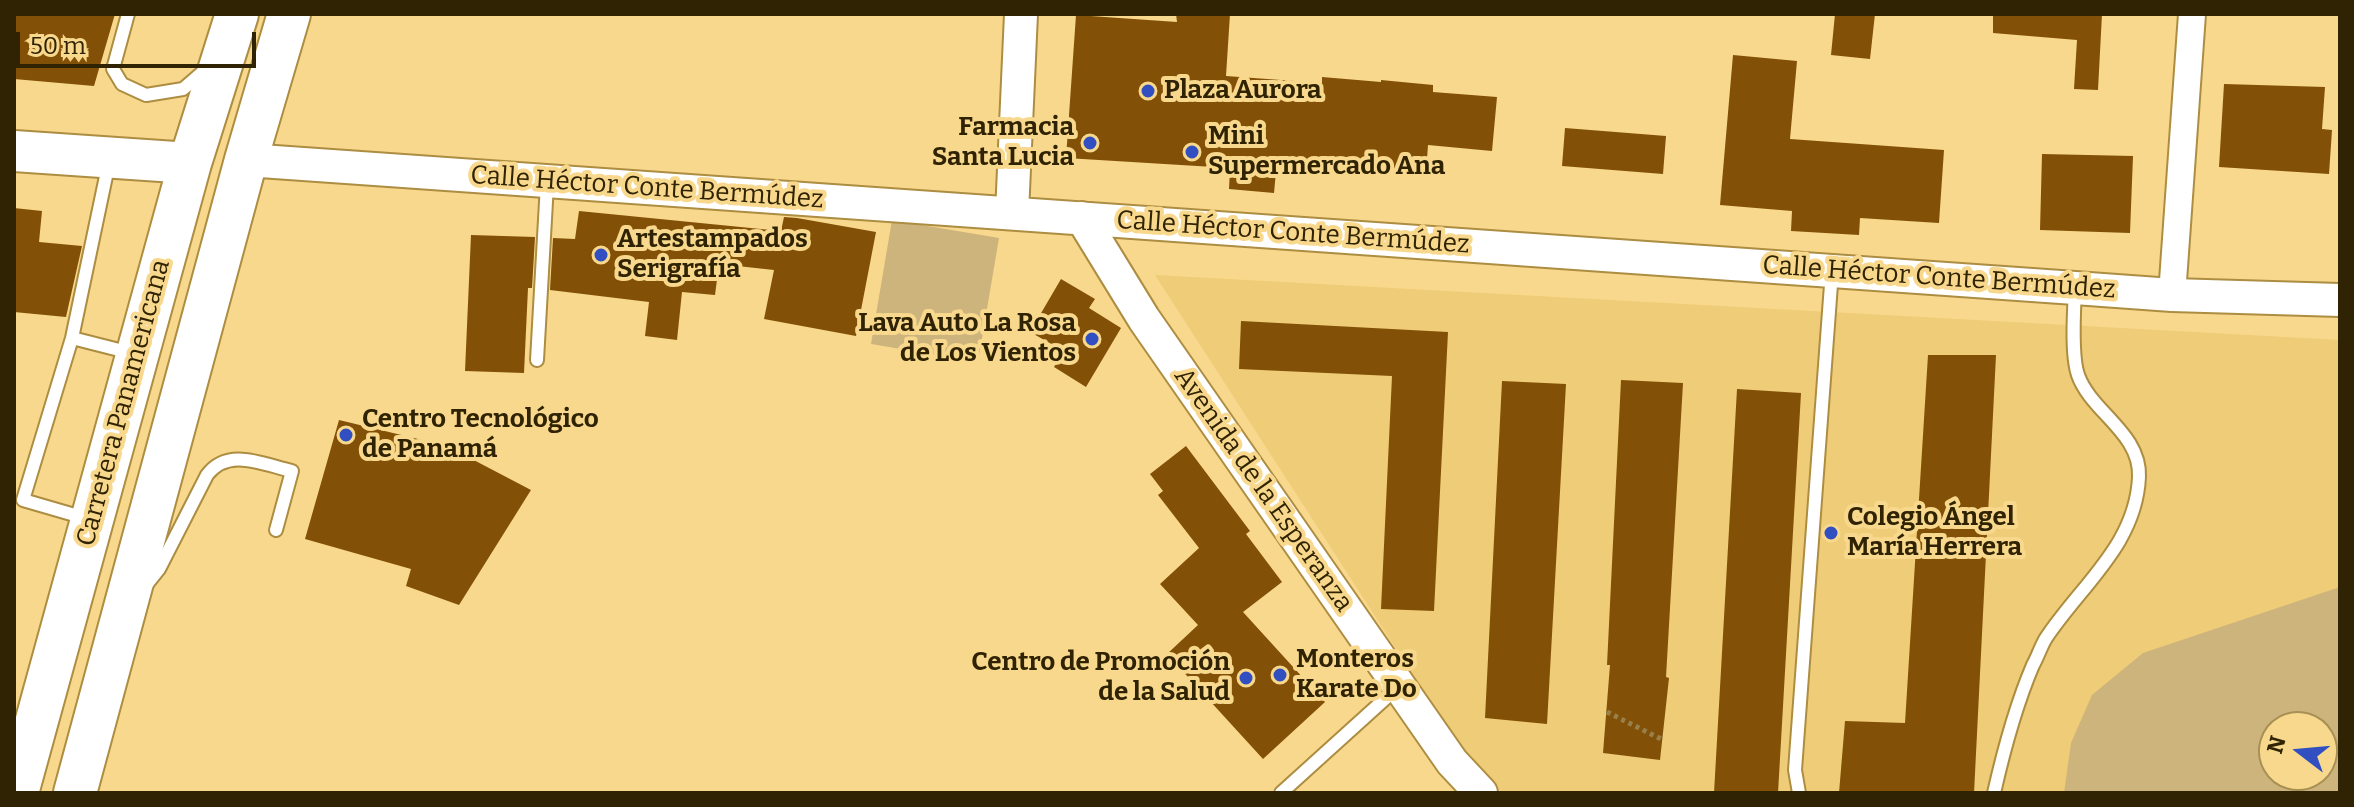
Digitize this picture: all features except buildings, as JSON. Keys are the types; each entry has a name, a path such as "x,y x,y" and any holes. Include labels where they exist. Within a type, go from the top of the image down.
{"highway":[{"name":"Carretera Panamericana","path":"75,793 246,160 289,14"},
{"name":"Carretera Panamericana","path":"17,793 190,163 231,33"},
{"path":"190,163 212,162 225,154 270,80"},
{"path":"156,287 209,182 227,162 246,160"}],"main road":[{"path":"14,151 190,163"}],"street":[{"path":"1012,213 1021,14"},
{"path":"2172,295 2192,14"},
{"name":"Calle Héctor Conte Bermúdez","path":"246,160 2172,295 2340,300"},
{"name":"Avenida de la Esperanza","path":"1082,218 1144,319 1452,762 1481,793"}],"lane":[{"path":"128,14 113,69 122,84 146,95 183,89 231,33"},
{"path":"92,520 23,500 72,338 110,158"},
{"path":"537,360 547,181"},
{"path":"1799,793 1795,770 1832,271"},
{"path":"1994,793 2018,700 2045,639 2099,573 2128,526 2137,500 2139,473 2134,453 2077,373 2075,288"},
{"path":"72,338 137,355"},
{"path":"125,606 159,569 216,463 232,458 292,471 276,530"},
{"path":"1281,793 1399,686"}],"path":[{"path":"1607,712 1663,740"}],"shaded area":[{"path":"892,220 999,238 978,362 871,344"},
{"name":"Colegio Ángel María Herrera","path":"1155,275 2340,340 2340,793 1502,793 1460,748"},
{"path":"2340,587 2340,793 2064,793 2071,743 2092,695 2143,653"}],"place":[{"name":"Plaza Aurora","path":"1148,91"},
{"name":"Farmacia Santa Lucia","path":"1090,143"},
{"name":"Mini Supermercado Ana","path":"1192,152"},
{"name":"Artestampados Serigrafía","path":"601,255"},
{"name":"Lava Auto La Rosa de Los Vientos","path":"1092,339"},
{"name":"Centro Tecnológico de Panamá","path":"346,435"},
{"name":"Colegio Ángel María Herrera","path":"1831,533"},
{"name":"Monteros Karate Do","path":"1280,675"},
{"name":"Centro de Promoción de la Salud","path":"1246,678"}]}
